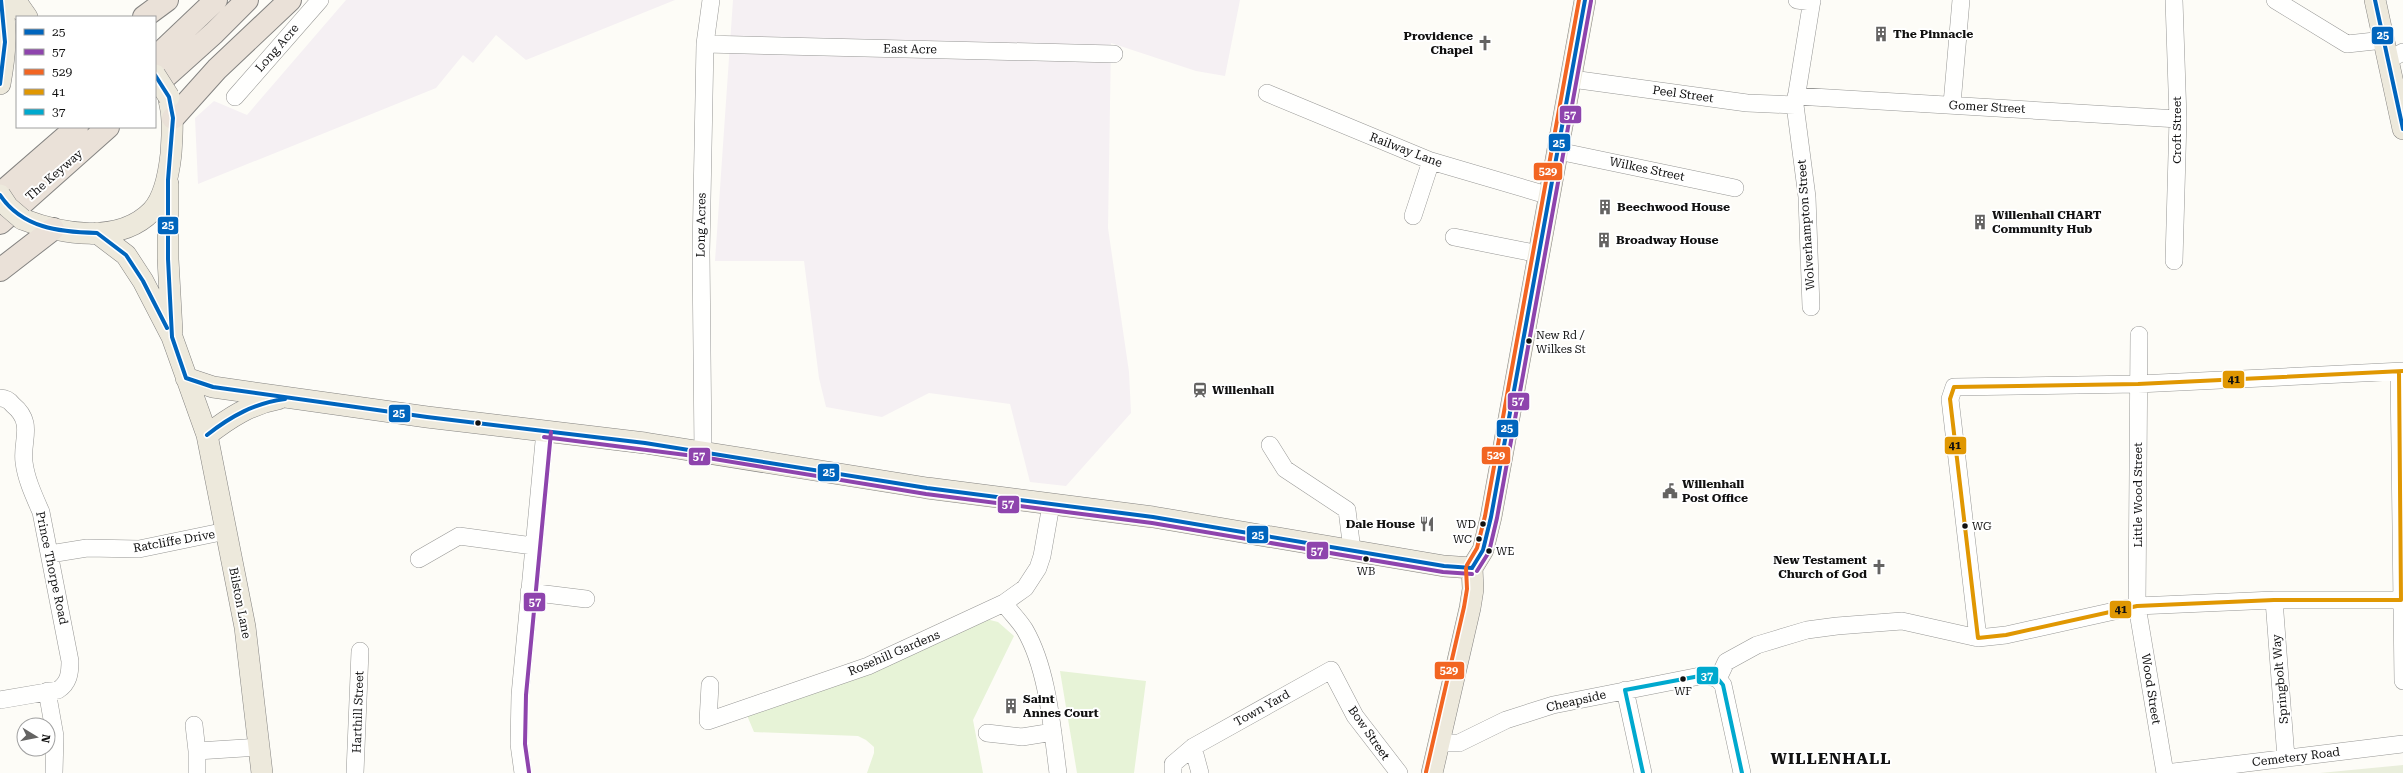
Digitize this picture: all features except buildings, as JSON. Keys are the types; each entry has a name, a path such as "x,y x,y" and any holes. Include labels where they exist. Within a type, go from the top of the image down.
{"highway":[{"path":"145,16 167,0"},
{"path":"156,57 216,0"},
{"path":"166,100 214,33 247,0"},
{"path":"166,100 217,69 290,0"},
{"name":"The Keyway","path":"0,194 76,128"},
{"name":"The Keyway","path":"0,223 107,128"},
{"path":"0,270 53,229"}],"main road":[{"path":"0,84 5,38 5,16 1,0"},
{"path":"15,0 26,16"},
{"path":"1432,773 1470,608 1473,588 1472,568 1483,550 1491,517 1572,79 1585,0"},
{"path":"2375,0 2384,40 2396,56 2403,129"},
{"path":"0,94 16,70"},
{"path":"156,78 166,100 168,259 172,337"},
{"path":"0,194 8,208 22,219 53,229 72,233 97,233 134,224 153,211 168,180"},
{"path":"97,233 126,255 143,281 172,337"},
{"name":"Bilston Lane","path":"172,337 206,435 246,627 262,773"},
{"path":"186,378 212,387 703,451 886,482 1051,505 1153,517 1444,566 1472,568"},
{"path":"206,435 229,418 250,406 276,400 298,398"}],"street":[{"name":"Long Acre","path":"235,96 320,0"},
{"name":"Long Acres","path":"703,451 701,252 705,44 711,0"},
{"path":"1952,104 1961,0"},
{"name":"Croft Street","path":"2174,0 2178,118 2174,260"},
{"path":"2275,0 2347,44 2384,40"},
{"name":"Wolverhampton Street","path":"1807,1 1796,101 1807,197 1811,307"},
{"name":"East Acre","path":"705,44 1114,54"},
{"name":"Peel Street","path":"1572,79 1747,103 1796,101"},
{"name":"Railway Lane","path":"1266,93 1431,161 1550,196"},
{"name":"Gomer Street","path":"1796,101 1952,104 2178,118"},
{"name":"Wilkes Street","path":"1558,151 1736,188"},
{"path":"1413,216 1431,161"},
{"path":"1454,237 1539,254"},
{"path":"2138,384 2139,336"},
{"path":"1978,638 1950,400 1954,387 2138,384 2401,371 2401,600 2403,681"},
{"name":"Little Wood Street","path":"2138,384 2138,606"},
{"name":"Prince Thorpe Road","path":"0,398 11,402 19,410 24,420 27,436 24,461 31,489 41,512 70,661 70,673 64,686 58,690 0,700"},
{"path":"523,773 518,722 533,546 545,431"},
{"path":"1270,445 1285,469 1347,510 1352,550"},
{"name":"Rosehill Gardens","path":"710,685 708,721 868,666 1004,603 1025,588 1038,568 1042,556 1051,505"},
{"name":"Ratcliffe Drive","path":"50,554 87,548 139,549 226,531"},
{"path":"419,559 459,536 533,546"},
{"path":"529,592 586,600"},
{"path":"1742,773 1723,685 1718,679 1726,662 1737,655 1757,645 1807,630 1902,621 1978,638 2006,635 2138,606 2274,600 2401,600"},
{"name":"Springbolt Way","path":"2274,600 2286,758"},
{"path":"1004,603 1025,630 1040,668 1053,732 1058,773"},
{"name":"Wood Street","path":"2138,606 2165,773"},
{"name":"Harthill Street","path":"355,773 360,651"},
{"name":"Town Yard","path":"1173,773 1173,764 1193,747 1331,670"},
{"name":"Bow Street","path":"1331,670 1355,716 1399,773"},
{"name":"Cheapside","path":"1439,743 1455,744 1491,726 1531,712 1625,690 1705,675 1718,679"},
{"path":"1625,690 1643,773"},
{"path":"47,691 55,736 54,773"},
{"path":"194,725 197,751 197,773"},
{"path":"987,733 1022,737 1053,732"},
{"name":"Cemetery Road","path":"2165,773 2403,744"},
{"path":"197,751 259,747"},
{"path":"1193,747 1200,773"}],"shaded area":[{"path":"346,0 675,0 526,60 496,35 473,63 463,55 436,88 198,184 195,118 214,101 247,115"},
{"path":"733,0 1240,0 1225,76 1196,71 1111,43 1108,228 1129,372 1131,413 1066,486 1030,482 1010,404 929,393 882,417 826,407 819,378 804,261 715,261"}],"green space":[{"path":"986,619 998,622 1014,636 973,720 983,773 867,773 874,753 874,747 866,740 858,736 754,732 746,713"},
{"path":"1060,671 1146,681 1134,773 1077,773"},
{"path":"2403,765 2403,773 2320,773"}],"transit line":[{"name":"25","path":"0,84 5,42 1,0"},
{"name":"529","path":"1467,565 1477,548 1485,516 1579,0"},
{"name":"25","path":"1472,568 1483,550 1491,517 1585,0"},
{"name":"25","path":"2375,0 2403,129"},
{"name":"57","path":"1477,571 1489,552 1497,518 1591,1"},
{"name":"25","path":"156,77 169,97 173,118 168,180 168,259 172,337 186,378"},
{"name":"25","path":"0,195 19,215 42,226 69,231 97,233"},
{"name":"25","path":"97,233 126,255 143,281 167,328"},
{"name":"41","path":"2399,372 2401,600 2274,600 2137,606 2006,635 1978,638 1950,399 1954,387 2138,384 2403,371"},
{"name":"25","path":"186,378 213,387 427,417 645,443 927,488 1153,517 1444,566 1472,568"},
{"name":"25","path":"207,435 234,416 244,411 253,407 285,399"},
{"name":"57","path":"529,772 525,744 526,695 551,432"},
{"name":"57","path":"544,437 702,457 926,494 1152,523 1443,572 1472,574"},
{"name":"529","path":"1426,772 1464,607 1467,589 1466,568"},
{"name":"37","path":"1643,773 1625,690 1705,675 1718,679 1723,685 1742,773"}],"place":[{"name":"The Pinnacle","path":"1881,34"},
{"name":"Providence Chapel","path":"1485,43"},
{"name":"Beechwood House","path":"1605,207"},
{"name":"Willenhall CHART Community Hub","path":"1980,222"},
{"name":"Broadway House","path":"1604,240"},
{"name":"New Rd / Wilkes St","path":"1529,341"},
{"name":"Willenhall","path":"1200,390"},
{"name":"Willenhall Post Office","path":"1670,491"},
{"name":"Dale House","path":"1427,524"},
{"name":"WD","path":"1483,524"},
{"name":"WG","path":"1965,526"},
{"name":"WC","path":"1479,539"},
{"name":"WE","path":"1489,551"},
{"name":"WB","path":"1366,559"},
{"name":"New Testament Church of God","path":"1879,567"},
{"name":"WF","path":"1683,679"},
{"name":"Saint Annes Court","path":"1011,706"}],"district":[{"name":"WILLENHALL","path":"1831,758"}]}
